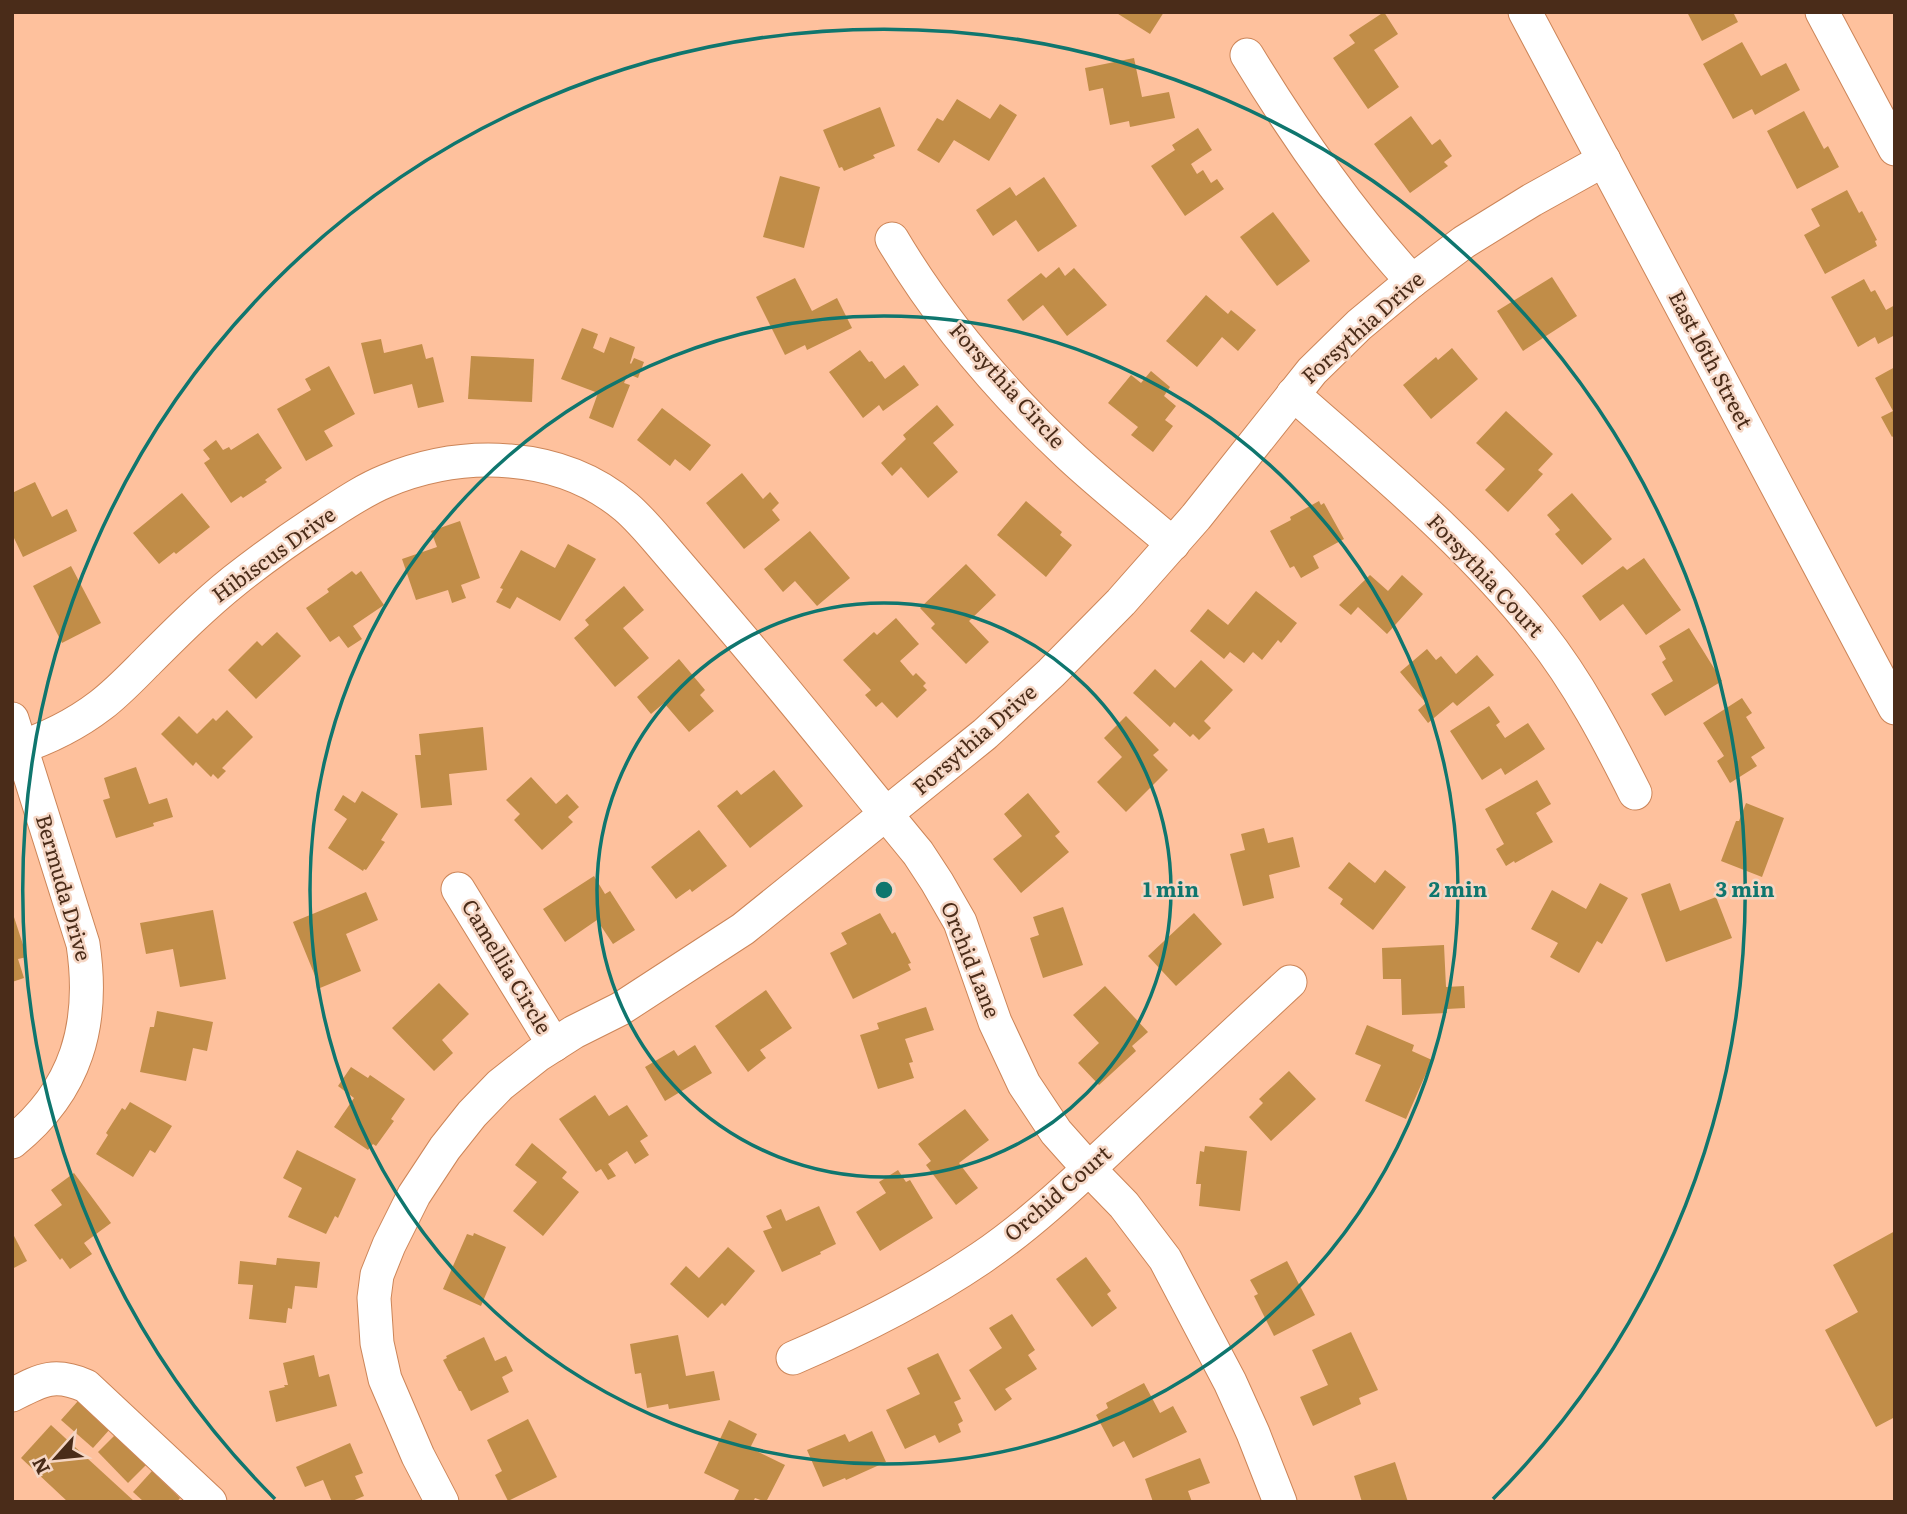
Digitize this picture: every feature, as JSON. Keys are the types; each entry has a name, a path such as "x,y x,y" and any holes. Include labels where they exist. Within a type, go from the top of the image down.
{"street":[{"name":"East 16th Street","path":"1525,12 1895,708"},
{"path":"1822,12 1895,149"},
{"path":"1247,55 1327,176 1389,256 1412,281"},
{"name":"Forsythia Drive","path":"442,1502 418,1456 385,1379 377,1343 374,1298 377,1275 393,1234 432,1166 472,1114 522,1066 594,1021 620,1009 743,929 985,734 1098,626 1173,544 1312,371 1352,333 1446,255 1502,218 1604,160"},
{"name":"Forsythia Circle","path":"892,239 903,259 976,358 1013,400 1069,455 1173,544"},
{"name":"Forsythia Court","path":"1293,394 1436,521 1483,567 1532,624 1566,669 1611,744 1635,793"},
{"name":"Hibiscus Drive","path":"15,739 64,729 102,704 190,619 237,579 291,539 367,490 410,472 465,461 521,462 555,469 576,477"},
{"name":"Orchid Lane","path":"576,477 598,487 626,507 650,532 777,680 918,853 949,901 968,943 1003,1043 1024,1084 1056,1132 1139,1223 1177,1279 1254,1433 1280,1502"},
{"name":"Bermuda Drive","path":"15,739 83,944 87,977 85,1021 73,1065 50,1104 20,1135"},
{"name":"Camellia Circle","path":"458,889 554,1045"},
{"name":"Orchid Court","path":"793,1358 877,1319 982,1258 1088,1169 1290,982"},
{"path":"12,1395 44,1379 66,1378 86,1386 210,1502"}],"building":[{"path":"1115,12 1164,12 1150,34"},
{"path":"1384,12 1398,34 1374,50 1399,87 1368,109 1333,58 1355,43 1349,35"},
{"path":"1687,12 1733,12 1738,22 1702,41"},
{"path":"1742,42 1761,76 1786,63 1800,90 1755,115 1752,109 1733,119 1703,64"},
{"path":"1134,58 1142,97 1169,92 1175,118 1130,127 1129,121 1110,125 1103,88 1089,91 1085,68"},
{"path":"957,99 990,119 1000,104 1017,115 989,161 954,140 939,163 917,150 937,118 943,121"},
{"path":"880,107 895,146 844,171 842,167 839,168 823,130"},
{"path":"1804,111 1824,149 1828,146 1839,167 1797,189 1767,131"},
{"path":"1411,116 1432,145 1440,139 1452,156 1444,162 1448,166 1410,193 1374,144"},
{"path":"1198,128 1212,150 1191,164 1197,174 1203,170 1211,183 1217,179 1224,189 1185,216 1151,166 1175,150 1172,145"},
{"path":"780,176 820,187 804,248 763,237"},
{"path":"1044,177 1077,226 1038,252 1016,220 993,236 976,210 1010,187 1016,196"},
{"path":"1847,190 1859,213 1862,211 1877,240 1877,246 1825,274 1804,235 1820,226 1811,209"},
{"path":"1273,212 1310,261 1277,286 1240,237"},
{"path":"1059,267 1065,276 1074,268 1107,305 1067,336 1043,305 1023,321 1007,300 1041,273 1046,278"},
{"path":"1552,277 1577,316 1523,351 1497,311"},
{"path":"795,278 812,311 837,298 852,328 807,350 805,345 785,355 756,297"},
{"path":"1864,279 1871,292 1875,290 1886,310 1895,305 1895,335 1878,344 1875,337 1858,347 1831,297"},
{"path":"1206,295 1228,314 1231,310 1256,330 1238,351 1222,337 1197,367 1166,341"},
{"path":"582,328 598,334 593,348 604,353 610,337 635,347 631,364 634,358 644,362 638,378 628,374 624,383 630,385 613,428 589,418 598,393 561,379"},
{"path":"381,339 384,353 422,344 426,359 433,357 444,402 418,408 412,384 374,394 361,343"},
{"path":"1452,348 1478,379 1431,419 1403,385 1436,357 1438,360"},
{"path":"860,350 885,379 904,365 919,385 883,411 879,405 863,418 829,372"},
{"path":"471,356 534,359 532,402 468,399"},
{"path":"329,366 355,414 324,431 333,446 306,461 277,409 311,390 305,379"},
{"path":"1895,367 1895,435 1892,437 1881,417 1893,411 1875,378"},
{"path":"1151,371 1170,387 1164,396 1176,406 1165,420 1173,426 1153,452 1131,435 1138,427 1108,403 1131,375 1141,383"},
{"path":"937,405 954,425 933,443 958,472 928,498 901,467 892,476 881,463 906,439 903,435"},
{"path":"662,408 711,445 690,471 675,459 670,466 637,440"},
{"path":"1506,411 1553,454 1538,470 1543,474 1508,512 1485,490 1505,469 1476,443"},
{"path":"258,433 282,468 265,480 267,482 231,503 204,463 210,459 203,450 216,440 223,450 229,447 231,450"},
{"path":"742,473 763,499 770,492 779,503 772,510 780,520 744,549 706,503"},
{"path":"35,482 52,517 67,509 77,531 23,557 14,538 12,539 12,493"},
{"path":"182,493 210,527 159,564 133,533"},
{"path":"1572,493 1612,539 1582,565 1555,534 1560,530 1547,515"},
{"path":"1026,501 1062,532 1060,535 1072,545 1046,577 997,535"},
{"path":"1319,501 1321,505 1324,503 1344,539 1313,556 1319,568 1301,578 1294,566 1290,568 1270,531"},
{"path":"460,521 480,578 461,585 466,598 452,603 448,590 416,600 402,559 437,547 431,531"},
{"path":"810,531 850,578 817,606 795,581 783,592 764,569"},
{"path":"568,544 596,559 560,621 517,597 510,609 496,602 503,589 500,588 521,550 555,568"},
{"path":"1644,558 1681,610 1646,635 1623,604 1600,621 1582,596 1623,566 1627,570"},
{"path":"966,564 996,595 969,621 989,642 966,664 931,628 935,624 920,608"},
{"path":"71,566 101,623 62,643 33,586"},
{"path":"352,571 356,575 361,571 384,605 353,626 362,639 348,648 339,636 330,642 306,608"},
{"path":"1370,575 1388,591 1402,575 1423,594 1387,634 1358,607 1351,615 1339,605"},
{"path":"624,586 644,610 623,628 649,658 615,687 574,638 589,625 585,620"},
{"path":"1256,591 1297,623 1281,643 1278,640 1262,660 1253,652 1244,663 1230,652 1224,659 1190,631 1208,609 1228,625"},
{"path":"896,618 919,644 900,661 913,676 916,673 926,683 923,686 927,690 897,718 882,702 876,707 865,695 871,690 843,660 874,632 877,635"},
{"path":"1689,628 1722,681 1665,716 1651,694 1673,681 1662,662 1666,659 1659,646"},
{"path":"277,632 301,656 256,699 228,670 257,641 262,646"},
{"path":"1427,649 1436,660 1441,656 1456,674 1477,655 1494,675 1457,706 1453,702 1428,723 1418,710 1426,703 1400,672"},
{"path":"679,659 705,690 700,695 714,711 689,732 664,703 651,714 637,697"},
{"path":"1201,660 1233,690 1204,721 1211,728 1199,740 1193,734 1190,737 1174,722 1170,727 1133,693 1155,669 1175,688"},
{"path":"1742,698 1752,713 1746,717 1765,748 1751,757 1757,766 1730,783 1717,761 1724,756 1703,723"},
{"path":"1489,706 1500,722 1496,725 1505,738 1528,723 1545,749 1505,775 1501,768 1482,780 1450,731"},
{"path":"227,710 253,737 222,768 226,771 218,779 213,774 211,777 196,762 193,766 161,734 179,716 197,734 213,718 216,721"},
{"path":"1126,716 1159,750 1153,755 1168,770 1126,812 1097,782 1122,757 1104,738"},
{"path":"483,727 487,770 449,774 452,805 421,808 415,755 421,755 419,734"},
{"path":"136,767 149,804 167,798 173,817 116,838 103,800 110,798 104,778"},
{"path":"774,770 803,806 750,848 717,806 737,790 741,795"},
{"path":"531,777 556,804 567,794 579,807 568,817 573,822 542,850 514,820 520,814 506,800"},
{"path":"1537,780 1551,804 1536,813 1553,842 1506,866 1496,849 1504,844 1485,809"},
{"path":"362,791 398,814 381,840 385,842 363,871 328,848 347,819 334,810 343,795 355,803"},
{"path":"1028,793 1060,832 1055,836 1069,852 1021,893 993,859 1022,836 1004,814"},
{"path":"1746,803 1784,818 1762,877 1721,861"},
{"path":"1264,828 1268,843 1293,837 1300,867 1269,875 1274,898 1243,906 1230,854 1245,850 1241,834"},
{"path":"699,830 727,866 692,892 690,889 676,899 651,867"},
{"path":"1349,862 1375,883 1385,870 1406,887 1373,930 1340,904 1343,899 1328,888"},
{"path":"594,876 605,894 610,891 635,930 613,944 597,920 565,942 543,909"},
{"path":"1600,883 1628,898 1602,944 1597,941 1579,973 1550,957 1558,943 1531,929 1552,890 1586,909"},
{"path":"1670,883 1680,911 1716,897 1732,938 1666,962 1641,894"},
{"path":"366,892 378,920 346,934 361,971 320,988 293,922"},
{"path":"1063,907 1083,965 1043,978 1030,938 1039,935 1033,917"},
{"path":"213,910 226,979 180,987 173,949 146,954 140,923"},
{"path":"880,913 892,934 895,932 911,963 908,964 911,970 853,999 830,953 847,944 841,933"},
{"path":"1194,913 1222,944 1176,986 1148,956"},
{"path":"13,914 27,957 18,959 24,978 12,982"},
{"path":"1444,945 1446,987 1464,986 1465,1008 1447,1009 1447,1013 1402,1015 1401,979 1383,979 1382,948"},
{"path":"439,983 469,1014 442,1040 453,1053 434,1071 392,1028"},
{"path":"1105,986 1148,1032 1132,1046 1136,1051 1099,1085 1078,1063 1099,1043 1073,1015"},
{"path":"766,990 792,1028 760,1050 766,1058 748,1072 715,1026"},
{"path":"926,1007 934,1030 905,1039 913,1062 909,1063 914,1078 878,1089 860,1035 879,1029 877,1023"},
{"path":"157,1011 213,1022 207,1051 193,1048 186,1081 140,1072 150,1027 154,1027"},
{"path":"1367,1025 1414,1045 1412,1051 1432,1060 1406,1119 1365,1101 1381,1065 1355,1054"},
{"path":"695,1045 712,1073 665,1101 645,1067 674,1050 678,1056"},
{"path":"351,1067 368,1078 370,1075 405,1099 391,1119 394,1121 376,1146 373,1144 368,1150 334,1127 354,1098 338,1086"},
{"path":"1289,1071 1316,1099 1271,1141 1249,1117 1263,1103 1259,1099"},
{"path":"595,1095 609,1116 627,1105 648,1136 640,1141 649,1155 635,1164 627,1151 608,1164 616,1176 608,1180 601,1169 596,1172 559,1119"},
{"path":"130,1102 172,1126 155,1153 150,1150 133,1177 96,1154 122,1108 125,1110"},
{"path":"965,1109 989,1140 959,1163 978,1188 956,1205 926,1165 931,1161 918,1144"},
{"path":"532,1143 567,1172 562,1178 579,1192 543,1236 513,1211 537,1182 515,1165"},
{"path":"1205,1146 1247,1151 1240,1211 1199,1206 1201,1184 1196,1184 1200,1151 1204,1152"},
{"path":"297,1150 356,1179 338,1218 335,1216 326,1234 288,1217 302,1188 283,1178"},
{"path":"898,1170 906,1182 910,1180 933,1218 880,1251 856,1212 886,1193 879,1182"},
{"path":"74,1173 111,1223 84,1243 92,1254 70,1269 34,1225 62,1205 51,1190"},
{"path":"819,1206 836,1244 782,1272 763,1231 772,1228 766,1216 781,1209 786,1221"},
{"path":"1895,1231 1895,1417 1876,1427 1825,1330 1858,1312 1833,1265"},
{"path":"12,1232 27,1261 12,1269"},
{"path":"474,1233 506,1247 481,1306 443,1289 467,1234 473,1236"},
{"path":"728,1247 755,1271 725,1306 722,1303 708,1318 670,1284 686,1266 699,1278"},
{"path":"1086,1257 1111,1291 1107,1294 1117,1308 1092,1327 1056,1279"},
{"path":"277,1258 320,1262 317,1288 295,1286 292,1309 288,1308 286,1323 249,1319 253,1285 238,1284 240,1261 276,1265"},
{"path":"1287,1261 1315,1315 1274,1336 1254,1296 1258,1294 1250,1280"},
{"path":"1012,1314 1035,1350 1028,1355 1037,1369 1005,1389 1012,1399 995,1411 969,1370 1002,1348 989,1328"},
{"path":"1351,1332 1378,1390 1359,1398 1361,1404 1313,1426 1300,1397 1328,1385 1312,1350"},
{"path":"678,1335 686,1376 714,1371 720,1400 669,1409 668,1404 647,1408 641,1373 635,1374 630,1344"},
{"path":"484,1337 495,1361 506,1356 513,1371 502,1377 509,1392 471,1411 443,1360"},
{"path":"938,1353 961,1399 954,1402 963,1421 958,1424 961,1432 939,1443 935,1435 905,1449 886,1410 920,1394 907,1368"},
{"path":"314,1355 319,1377 329,1374 337,1406 276,1422 269,1391 288,1385 283,1363"},
{"path":"1144,1383 1160,1413 1173,1406 1187,1432 1133,1458 1124,1441 1113,1447 1096,1415 1108,1408 1106,1403"},
{"path":"78,1401 110,1429 93,1448 61,1420"},
{"path":"528,1419 557,1477 508,1501 495,1475 502,1471 487,1440"},
{"path":"729,1420 757,1434 750,1448 785,1465 766,1502 755,1498 753,1502 733,1502 739,1490 704,1473"},
{"path":"51,1425 135,1502 68,1502 21,1458"},
{"path":"872,1431 886,1462 823,1487 807,1450 845,1434 849,1442"},
{"path":"115,1435 146,1465 128,1483 98,1452"},
{"path":"350,1443 363,1473 355,1476 364,1496 350,1502 332,1502 323,1480 305,1487 296,1467"},
{"path":"1200,1458 1210,1483 1188,1491 1192,1502 1153,1502 1145,1479"},
{"path":"1395,1462 1408,1502 1362,1502 1354,1476"},
{"path":"152,1471 180,1498 177,1502 144,1502 133,1492"}]}
